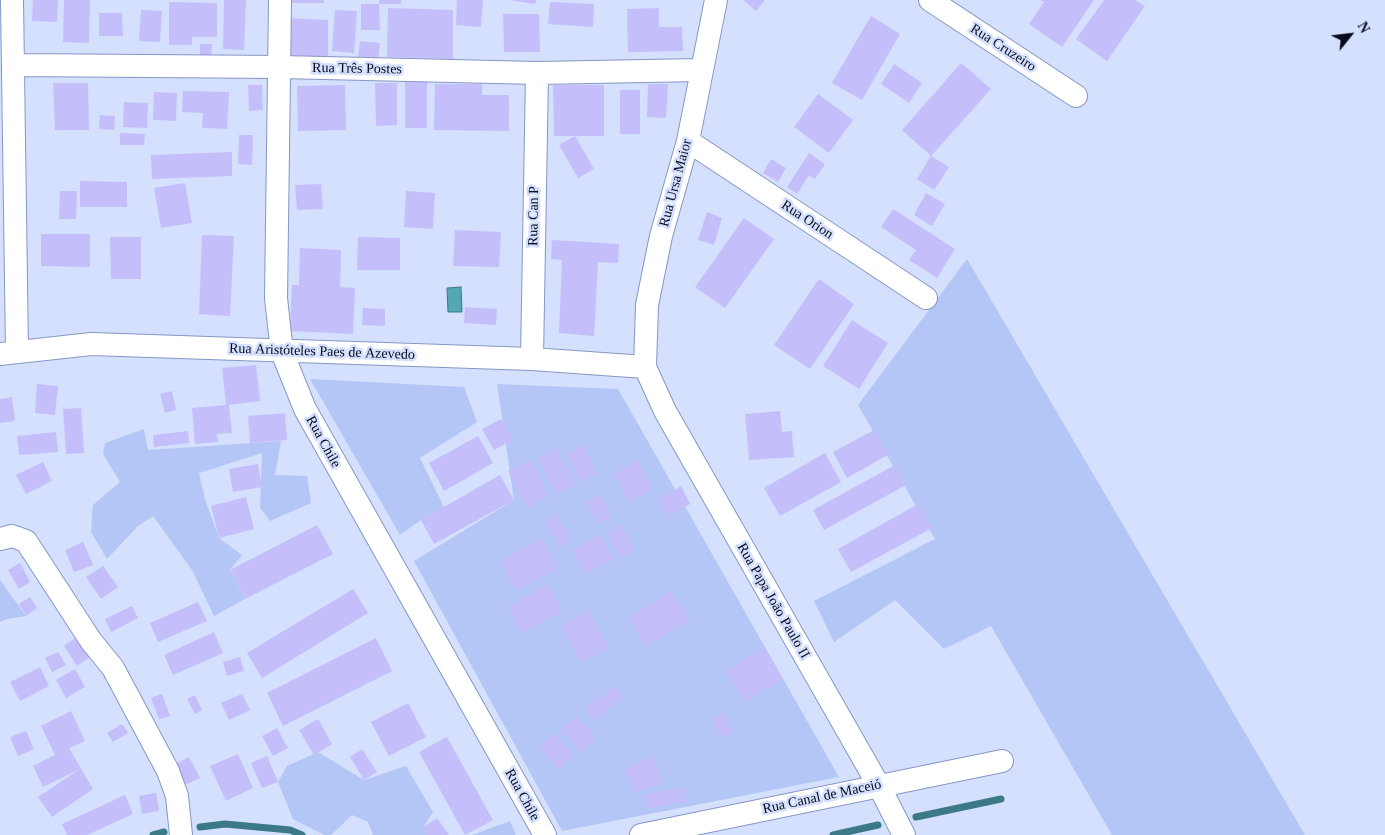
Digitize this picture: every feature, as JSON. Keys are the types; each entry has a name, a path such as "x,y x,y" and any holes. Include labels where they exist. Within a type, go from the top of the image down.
{"street":[{"path":"8,352 13,65 12,0"},
{"name":"Rua Chile","path":"280,0 281,67 276,298 282,352 305,409 545,835"},
{"name":"Rua Ursa Maior","path":"645,367 647,306 661,236 688,141 700,70 716,0"},
{"name":"Rua Cruzeiro","path":"930,0 1076,96"},
{"name":"Rua Três Postes","path":"13,65 281,67 537,73 700,70"},
{"name":"Rua Can P","path":"532,359 537,73"},
{"name":"Rua Orion","path":"688,141 926,298"},
{"name":"Rua Aristóteles Paes de Azevedo","path":"8,352 91,344 282,352 532,359 645,367"},
{"name":"Rua Papa João Paulo II","path":"645,367 665,411 904,835"},
{"path":"0,539 12,536 26,541 91,641 113,668 168,771 177,796 181,835"},
{"name":"Rua Canal de Maceió","path":"641,835 1002,761"}],"shaded area":[{"path":"967,259 1305,835 1112,835 991,626 944,649 895,600 834,642 814,601 935,539 858,405"},
{"path":"461,287 462,312 448,312 447,288"},
{"path":"310,379 464,387 477,422 420,458 444,507 400,535"},
{"path":"497,384 618,389 839,777 562,831 414,561 514,500"},
{"path":"144,429 148,450 281,441 275,475 307,476 311,503 270,521 260,508 262,453 199,473 205,499 219,538 242,555 230,570 245,599 214,616 192,570 153,516 138,526 107,559 91,532 93,505 120,482 103,454 105,443"},
{"path":"0,580 26,616 0,622"},
{"path":"318,752 364,780 406,766 433,812 423,828 427,835 373,835 368,822 352,815 331,835 324,835 293,819 278,782 287,766"},
{"path":"510,821 516,835 472,835"}],"building":[{"path":"33,0 58,0 57,22 32,21"},
{"path":"64,0 90,0 89,43 63,42"},
{"path":"224,0 246,0 244,50 223,49"},
{"path":"287,0 324,0 324,3 287,3"},
{"path":"379,0 401,0 401,4 379,4"},
{"path":"457,0 483,0 481,27 456,25"},
{"path":"509,0 536,0 535,4"},
{"path":"745,0 765,0 756,11"},
{"path":"1040,0 1094,0 1062,47 1029,24 1044,2"},
{"path":"1104,0 1135,0 1145,6 1107,61 1076,39"},
{"path":"169,2 217,3 217,37 192,37 192,45 169,45"},
{"path":"550,2 594,4 593,27 548,24"},
{"path":"361,4 379,4 380,30 361,30"},
{"path":"388,8 453,10 453,59 387,57"},
{"path":"659,8 659,27 682,27 683,51 628,52 627,9"},
{"path":"141,10 162,11 160,42 139,41"},
{"path":"335,10 357,11 354,53 332,51"},
{"path":"99,13 122,13 123,36 99,36"},
{"path":"503,14 539,14 540,52 504,52"},
{"path":"871,16 900,34 862,100 832,83"},
{"path":"287,18 328,20 328,58 286,57"},
{"path":"360,41 380,43 378,60 358,58"},
{"path":"200,44 212,44 211,62 200,62"},
{"path":"961,63 991,89 931,156 902,130"},
{"path":"894,64 922,83 909,103 881,84"},
{"path":"405,82 427,82 427,128 405,128"},
{"path":"53,83 88,83 89,130 55,130"},
{"path":"375,83 397,83 397,125 376,126"},
{"path":"435,84 482,84 482,95 509,95 509,131 434,130"},
{"path":"648,84 668,84 666,118 647,117"},
{"path":"248,85 262,85 263,110 249,111"},
{"path":"345,85 346,130 298,131 297,86"},
{"path":"553,85 604,85 604,136 554,136"},
{"path":"620,90 640,90 640,134 620,134"},
{"path":"183,91 229,92 227,129 202,128 203,113 182,112"},
{"path":"154,92 177,93 176,121 153,120"},
{"path":"818,94 853,120 829,153 794,127"},
{"path":"124,102 148,103 147,128 123,127"},
{"path":"100,115 115,116 114,130 99,129"},
{"path":"120,133 145,134 144,145 120,145"},
{"path":"239,135 253,135 252,165 238,164"},
{"path":"575,136 594,169 578,178 559,145"},
{"path":"232,152 232,176 152,179 151,155"},
{"path":"809,153 825,164 815,179 809,175 797,194 787,187"},
{"path":"931,156 949,167 934,190 917,179"},
{"path":"771,159 786,168 778,182 763,173"},
{"path":"80,181 127,182 127,207 80,207"},
{"path":"185,183 192,223 161,228 154,188"},
{"path":"321,184 323,209 297,210 295,185"},
{"path":"60,191 77,191 76,219 59,219"},
{"path":"406,191 435,193 433,229 404,227"},
{"path":"926,193 945,204 932,226 914,215"},
{"path":"893,209 955,249 937,278 909,260 916,250 881,227"},
{"path":"707,212 722,218 714,245 698,240"},
{"path":"744,218 774,239 725,308 695,287"},
{"path":"455,230 501,232 499,267 453,266"},
{"path":"41,234 90,234 90,267 41,266"},
{"path":"202,235 234,236 230,316 199,314"},
{"path":"110,237 141,237 141,279 111,279"},
{"path":"358,237 400,238 400,270 357,270"},
{"path":"552,240 619,244 618,263 598,262 594,336 559,333 562,260 551,259"},
{"path":"300,248 341,250 340,287 355,288 353,334 290,331 292,285 299,285"},
{"path":"819,279 854,304 810,369 774,345"},
{"path":"465,307 497,309 496,325 464,323"},
{"path":"363,308 385,309 385,326 362,325"},
{"path":"852,320 888,343 859,389 823,366"},
{"path":"256,365 260,401 229,405 232,433 217,434 218,442 195,444 192,408 226,405 222,368"},
{"path":"37,384 58,386 55,415 35,413"},
{"path":"172,391 176,410 165,413 160,394"},
{"path":"12,397 15,421 0,423 0,399"},
{"path":"81,408 84,453 66,454 63,409"},
{"path":"780,411 782,432 792,431 794,457 749,460 745,414"},
{"path":"285,413 287,440 250,443 248,416"},
{"path":"501,419 513,440 494,450 482,429"},
{"path":"874,430 888,455 847,478 833,452"},
{"path":"188,431 189,443 154,447 153,435"},
{"path":"56,432 58,452 19,455 17,436"},
{"path":"478,436 493,463 444,491 429,463"},
{"path":"582,445 597,472 581,482 566,454"},
{"path":"555,447 576,484 557,495 537,458"},
{"path":"825,453 841,482 780,516 764,488"},
{"path":"530,459 549,495 528,507 508,471"},
{"path":"637,460 653,489 629,502 613,474"},
{"path":"43,462 52,481 26,494 16,475"},
{"path":"258,464 262,487 233,492 229,469"},
{"path":"895,465 906,485 824,530 813,510"},
{"path":"500,475 514,500 434,544 421,520"},
{"path":"681,486 690,504 668,516 658,499"},
{"path":"600,494 612,517 598,525 585,502"},
{"path":"246,497 254,529 219,538 211,506"},
{"path":"918,504 932,528 851,572 838,549"},
{"path":"556,514 571,540 560,547 545,520"},
{"path":"317,525 333,554 245,599 230,570"},
{"path":"621,525 635,550 621,558 607,532"},
{"path":"600,534 614,559 585,574 572,550"},
{"path":"541,538 558,568 516,591 499,561"},
{"path":"83,542 93,565 74,572 65,550"},
{"path":"20,563 30,582 19,589 8,570"},
{"path":"103,566 118,587 101,599 86,577"},
{"path":"547,584 562,611 522,633 507,607"},
{"path":"353,589 368,613 262,678 247,653"},
{"path":"672,591 690,620 646,647 628,617"},
{"path":"30,597 37,608 26,616 19,604"},
{"path":"198,602 207,621 158,642 150,623"},
{"path":"132,606 138,618 111,632 105,619"},
{"path":"588,610 609,648 581,663 560,625"},
{"path":"214,632 223,653 173,675 164,655"},
{"path":"77,637 90,657 77,666 64,646"},
{"path":"376,638 392,671 283,726 267,693"},
{"path":"764,647 783,679 744,702 725,671"},
{"path":"58,652 66,665 52,672 45,658"},
{"path":"240,657 244,671 227,676 223,662"},
{"path":"40,667 49,686 20,701 10,682"},
{"path":"75,669 85,687 66,698 56,680"},
{"path":"615,686 624,698 593,721 584,709"},
{"path":"162,694 170,716 159,719 151,698"},
{"path":"242,694 250,710 229,720 221,703"},
{"path":"195,695 202,710 195,714 187,699"},
{"path":"408,703 426,737 389,756 371,722"},
{"path":"71,711 85,741 69,748 93,789 52,817 38,797 80,769 43,787 33,766 55,755 41,726"},
{"path":"723,712 733,732 721,738 710,718"},
{"path":"577,716 597,739 581,752 561,730"},
{"path":"318,719 332,744 314,755 299,730"},
{"path":"122,724 128,733 113,742 107,733"},
{"path":"277,728 288,748 273,756 262,736"},
{"path":"26,731 34,749 18,756 10,737"},
{"path":"555,733 574,755 558,769 539,747"},
{"path":"447,737 493,820 465,835 419,752"},
{"path":"362,749 377,772 364,780 350,757"},
{"path":"238,754 253,788 226,801 210,766"},
{"path":"267,756 278,782 262,788 251,763"},
{"path":"652,756 663,781 635,793 624,769"},
{"path":"189,757 200,778 185,785 174,765"},
{"path":"684,788 686,802 646,808 644,794"},
{"path":"156,793 159,811 142,814 139,796"},
{"path":"125,795 133,814 87,835 67,835 62,824"},
{"path":"437,818 449,835 427,835 422,828"}],"waterway":[{"path":"916,817 1001,799"},
{"path":"200,827 225,824 290,830 302,835"},
{"path":"833,835 878,825"},
{"path":"153,835 164,832"}]}
